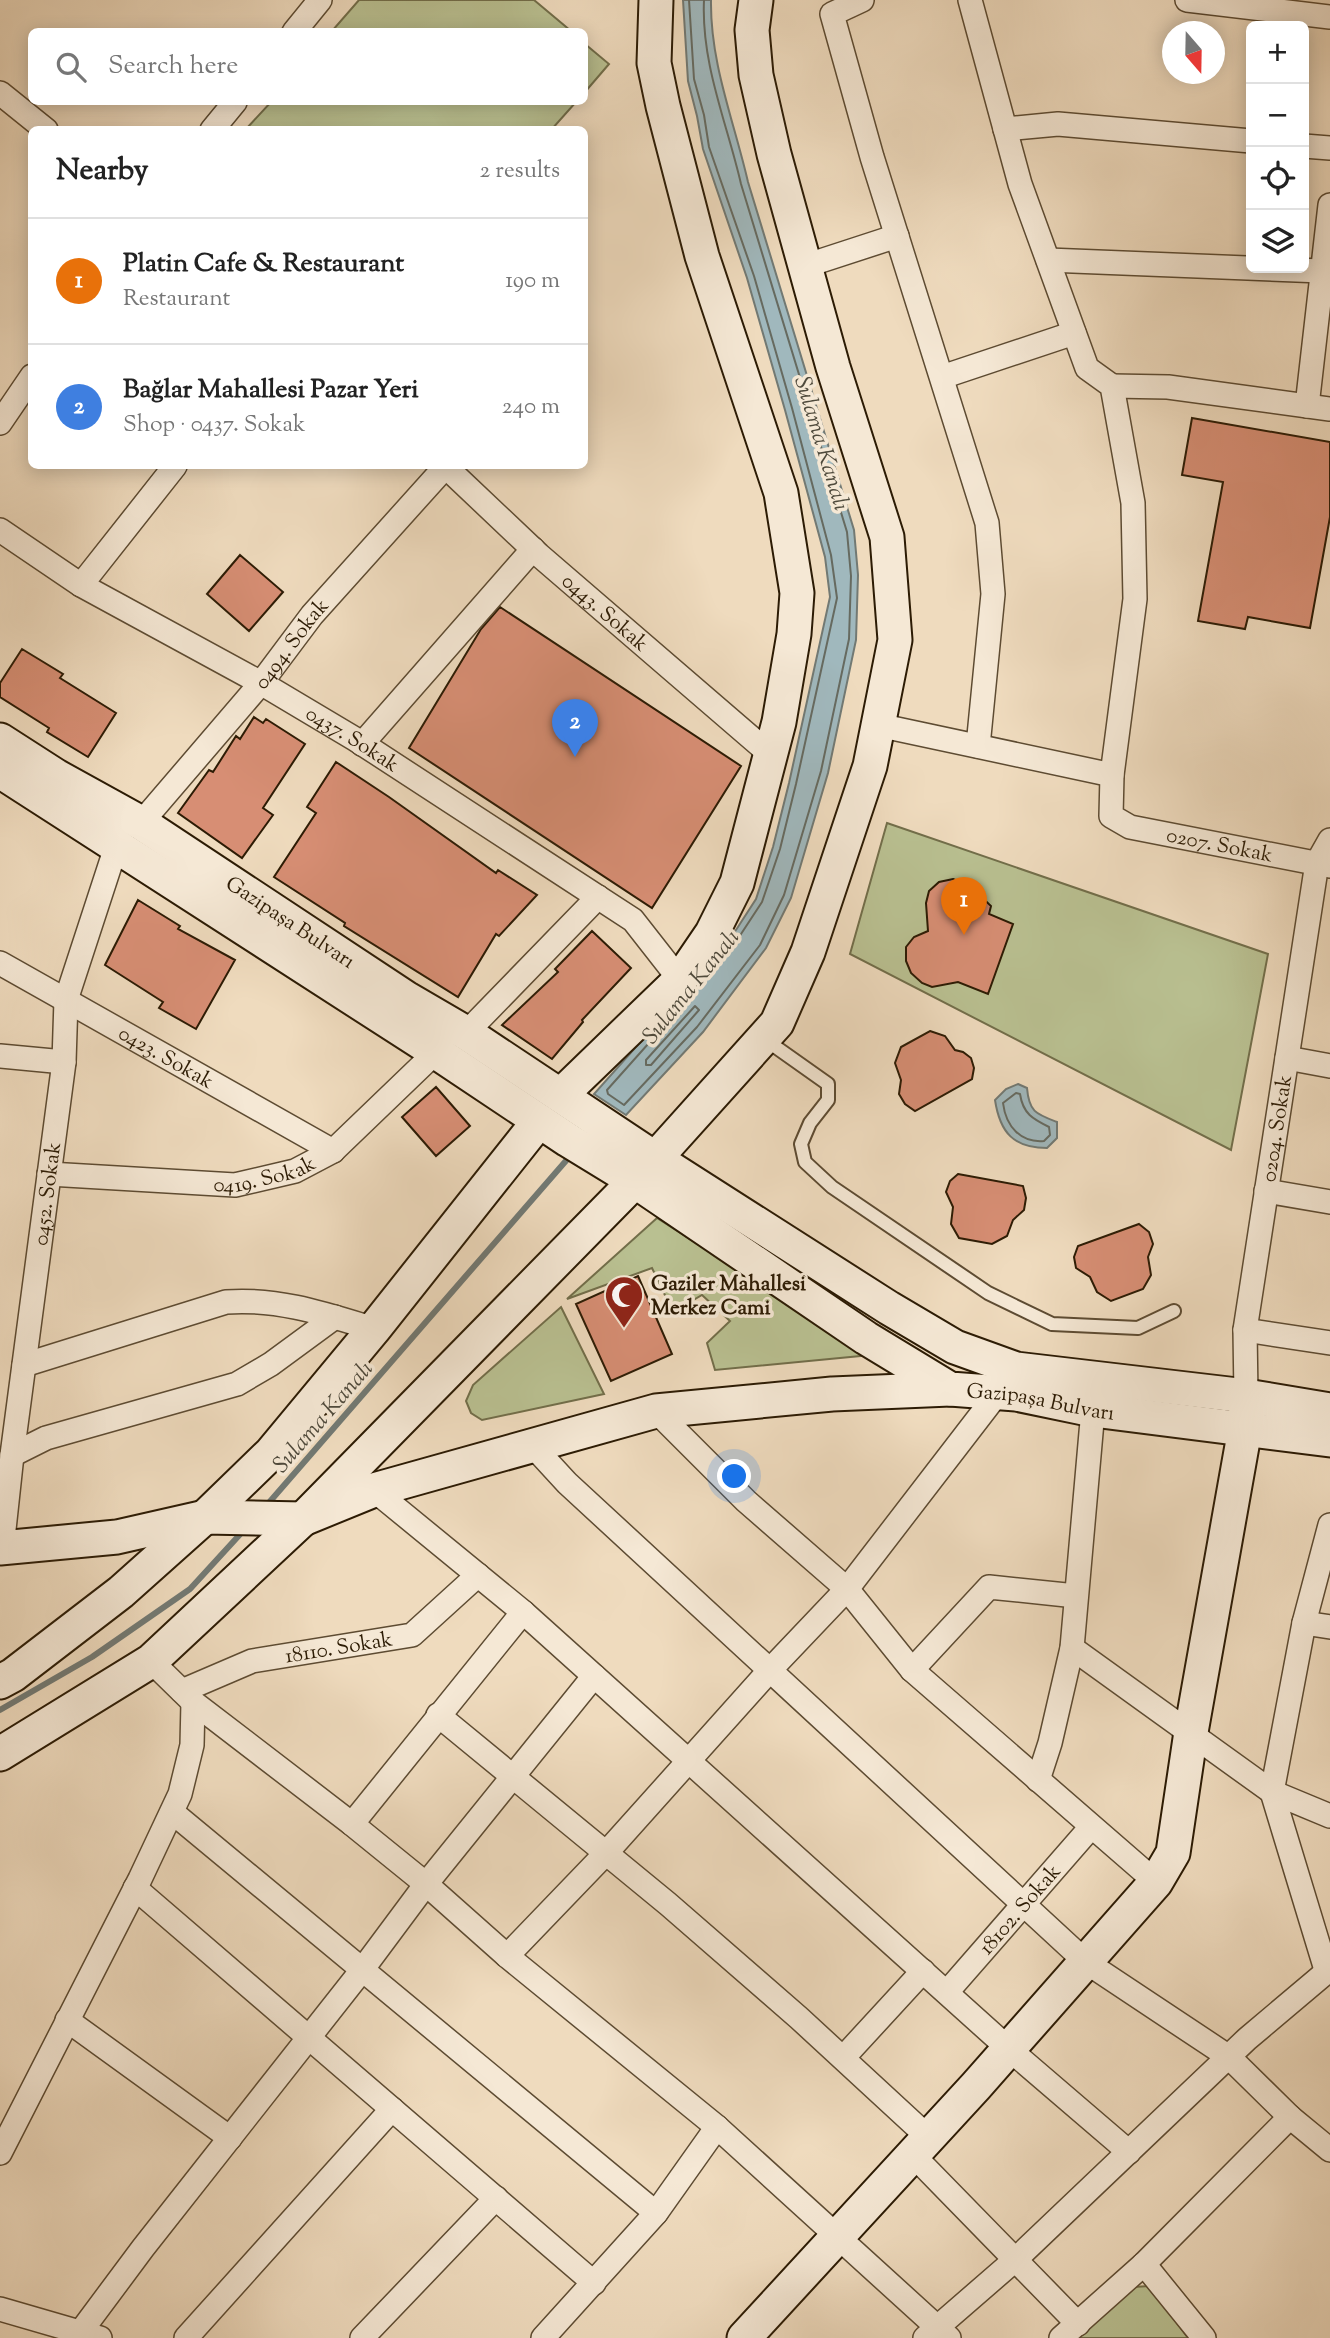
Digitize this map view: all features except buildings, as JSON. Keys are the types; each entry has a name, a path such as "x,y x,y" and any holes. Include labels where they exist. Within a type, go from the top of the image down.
{"street":[{"path":"297,28 320,0"},
{"path":"570,1100 680,980 712,933 737,883 779,722 794,634 797,593 781,493 702,256 663,106 654,63 656,0"},
{"path":"0,1754 151,1661 303,1519 632,1168 777,1023 808,952 870,766 895,640 887,537 833,367 774,154 756,75 752,30 756,0"},
{"path":"862,0 832,15 897,236 987,523 993,594 978,746"},
{"path":"970,0 1020,184 1087,368 1112,386 1168,387 1330,409"},
{"path":"1187,0 1330,17"},
{"path":"0,93 41,126"},
{"path":"215,126 233,105"},
{"path":"1005,129 1058,124 1246,141"},
{"path":"1309,146 1330,148"},
{"path":"1307,406 1330,205"},
{"path":"805,266 897,236"},
{"path":"1048,260 1322,271"},
{"path":"942,377 1074,333"},
{"path":"0,423 28,382"},
{"path":"878,725 1112,775 1135,599 1133,503 1112,386"},
{"path":"81,585 173,469"},
{"name":"0494. Sokak","path":"129,834 261,682 312,615 442,469"},
{"name":"0443. Sokak","path":"448,469 533,549 771,754"},
{"name":"0437. Sokak","path":"0,530 81,585 261,682 362,744 633,920 680,980"},
{"path":"362,744 533,549"},
{"name":"Gazipaşa Bulvarı","path":"0,740 56,776 129,834 436,1052 568,1140 632,1168 889,1308 955,1347 1016,1369 1246,1396 1330,1409"},
{"name":"Gazipaşa Bulvarı","path":"0,771 129,834 466,1033 570,1100 621,1134 632,1168 866,1338 950,1389 1016,1394 1093,1410 1330,1440"},
{"name":"0207. Sokak","path":"1112,775 1111,816 1130,827 1323,864"},
{"name":"0452. Sokak","path":"1,1548 9,1400 24,1365 64,1062 66,1000 129,834"},
{"path":"1323,864 1330,841"},
{"name":"0204. Sokak","path":"1246,1396 1245,1330 1287,1058 1323,864"},
{"path":"466,1033 598,897"},
{"name":"0423. Sokak","path":"0,963 333,1151"},
{"name":"0419. Sokak","path":"49,1174 234,1185 295,1171 333,1151 436,1052"},
{"path":"0,1056 64,1062"},
{"path":"1287,1058 1330,1066"},
{"path":"0,1682 13,1675 121,1592 271,1453 374,1329 539,1121"},
{"path":"1266,1191 1330,1202"},
{"path":"24,1365 226,1302 249,1300 276,1303 374,1329"},
{"path":"7,1468 46,1438 237,1384 271,1364 335,1317"},
{"path":"1245,1330 1330,1343"},
{"path":"1,1548 117,1537 205,1517 303,1519 374,1490 656,1411 832,1394 950,1389"},
{"path":"507,1956 607,1852 770,1670 847,1589 997,1394"},
{"path":"744,2338 1086,1962 1156,1882 1173,1853 1191,1732 1245,1429 1246,1396"},
{"path":"1038,1780 1050,1743 1072,1648 1093,1410"},
{"path":"656,1411 746,1501 847,1589 912,1670 1156,1882"},
{"path":"533,1446 567,1483 1086,1962 1229,2057 1290,2117 1330,2150"},
{"path":"374,1490 523,1612 1009,2049 1129,2152"},
{"path":"151,1661 187,1696 426,1884 507,1956 717,2127 838,2237 937,2334 1229,2057 1329,1971 1272,1792 1304,1623 1330,1525"},
{"name":"18110. Sokak","path":"187,1696 252,1661 412,1635 478,1575"},
{"path":"912,1670 989,1587 1076,1595"},
{"path":"352,1824 523,1612"},
{"path":"1304,1623 1330,1627"},
{"path":"1072,1648 1272,1792 1330,1816"},
{"path":"0,2309 85,2336 230,2138 426,1884 594,1676"},
{"path":"0,2153 180,1794 192,1745 187,1696"},
{"path":"438,1715 607,1852 843,2058 1016,2259 1070,2331 1144,2264 1290,2117"},
{"path":"172,1812 656,2213"},
{"name":"18102. Sokak","path":"947,1992 1091,1826"},
{"path":"135,1888 594,2283"},
{"path":"843,2058 923,1971"},
{"path":"67,2020 230,2138"},
{"path":"186,2338 392,2109"},
{"path":"543,2338 656,2213 717,2127"},
{"path":"362,2338 496,2199"},
{"path":"1144,2264 1204,2338"}],"lane":[{"path":"763,1038 828,1084 828,1100 810,1123 801,1144 805,1162 832,1187 988,1293 1052,1324 1138,1328 1174,1311"}],"green space":[{"path":"359,0 534,0 567,28 335,28"},
{"path":"588,46 609,64 588,88"},
{"path":"268,105 573,105 555,126 249,126"},
{"path":"887,823 1268,954 1231,1150 850,954"},
{"path":"657,1218 871,1355 715,1370 707,1343 730,1321 702,1295 673,1312 652,1268 567,1299"},
{"path":"561,1307 604,1394 482,1420 471,1413 466,1401 473,1385"},
{"path":"1150,2286 1188,2338 1078,2338 1133,2287"}],"water":[{"path":"683,0 711,0 714,46 748,182 854,530 858,575 856,640 828,773 791,898 766,948 703,1032 626,1115 594,1094 685,992 736,930 756,899 773,847 789,783 830,597 825,557 785,410 747,278 703,149 688,81"},
{"path":"1018,1084 1027,1088 1035,1111 1057,1122 1057,1138 1047,1148 1017,1142 1005,1130 995,1100 1006,1089"}],"waterway":[{"name":"Sulama Kanalı","path":"266,1506 571,1155"},
{"name":"Sulama Kanalı","path":"0,1710 92,1657 190,1589 244,1530"}],"place":[{"name":"Bağlar Mahallesi Pazar Yeri","path":"575,757"},
{"name":"Platin Cafe & Restaurant","path":"964,935"},
{"name":"Gaziler Mahallesi Merkez Cami","path":"624,1329"}]}
